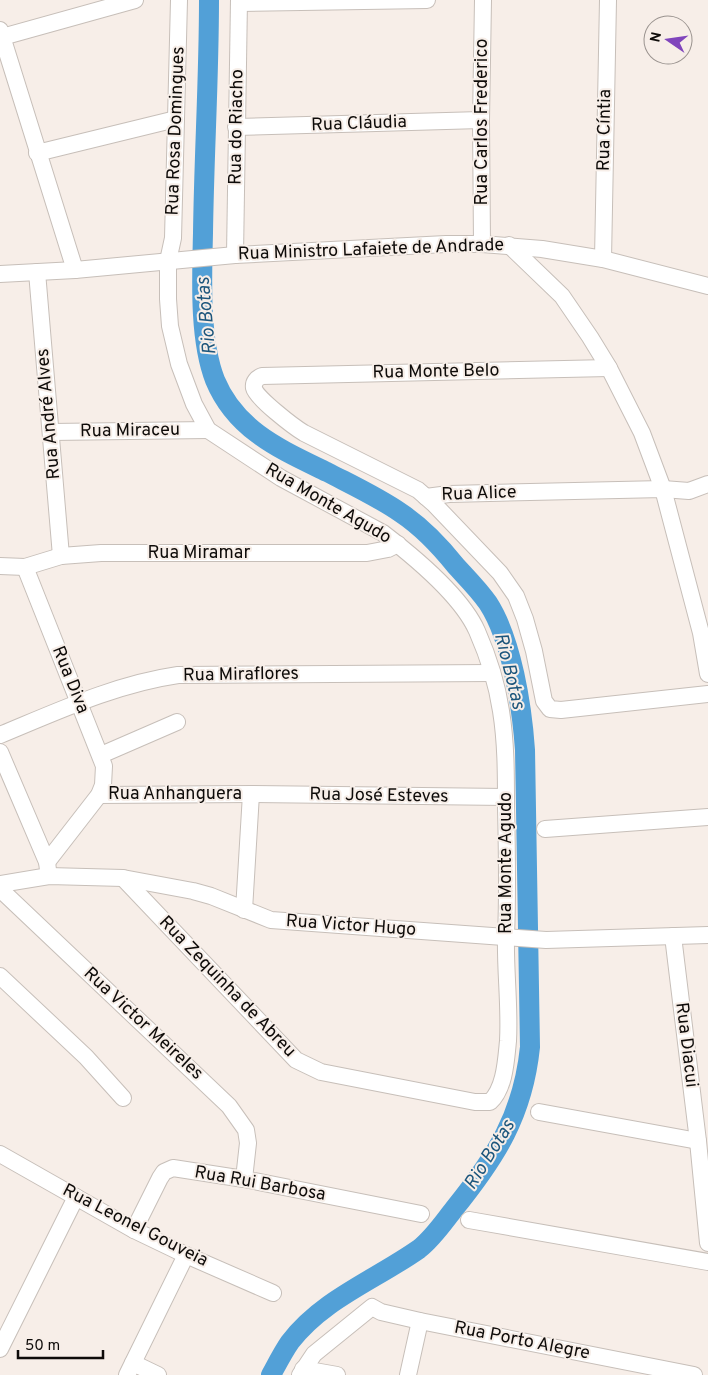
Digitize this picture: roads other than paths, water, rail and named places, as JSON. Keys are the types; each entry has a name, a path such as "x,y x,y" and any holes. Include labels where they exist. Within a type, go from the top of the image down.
{"street":[{"path":"75,270 1,33 135,0"},
{"name":"Rua Rosa Domingues","path":"168,261 173,238 179,0"},
{"path":"239,2 427,0"},
{"name":"Rua Carlos Frederico","path":"482,244 481,120 483,0"},
{"name":"Rua Cíntia","path":"603,259 608,0"},
{"name":"Rua do Riacho","path":"235,254 239,2"},
{"path":"37,152 176,119"},
{"name":"Rua Cláudia","path":"236,127 481,120"},
{"name":"Rua Ministro Lafaiete de Andrade","path":"0,274 75,270 235,254 482,244 603,259 708,286"},
{"path":"509,246 562,296 609,368 642,433 664,489 705,633 708,674"},
{"name":"Rua Monte Agudo","path":"168,261 170,326 179,364 194,404 208,430 274,474 398,544 455,599 472,620 483,647 492,673 503,722 510,937 508,1041 505,1065 498,1094 490,1102"},
{"name":"Rua André Alves","path":"37,272 61,556"},
{"name":"Rua Monte Belo","path":"262,376 609,368"},
{"name":"Rua Alice","path":"262,376 255,381 255,390 293,426 331,448 418,490 426,497 449,494 664,489 689,491 708,484"},
{"name":"Rua Miraceu","path":"51,432 208,430"},
{"path":"426,497 500,572 516,596 526,619 544,701 550,709 561,710 708,694"},
{"name":"Rua Miramar","path":"0,566 25,567 61,556 101,553 367,554 388,549 398,544"},
{"name":"Rua Diva","path":"25,567 101,755 104,774 103,785 99,794"},
{"name":"Rua Miraflores","path":"0,735 79,703 134,684 178,675 492,673"},
{"path":"101,755 177,722"},
{"path":"0,752 48,869"},
{"path":"48,869 99,794"},
{"name":"Rua Anhanguera","path":"99,794 251,794"},
{"path":"244,910 251,794"},
{"name":"Rua José Esteves","path":"251,794 506,797"},
{"path":"545,829 708,817"},
{"name":"Rua Victor Hugo","path":"0,884 48,869 123,878 193,891 211,896 271,920 536,939 708,935"},
{"name":"Rua Zequinha de Abreu","path":"123,878 296,1060 321,1072 475,1102 490,1102"},
{"name":"Rua Victor Meireles","path":"0,889 229,1106 246,1130 248,1143 244,1179"},
{"name":"Rua Diacui","path":"673,936 698,1140 708,1244"},
{"path":"0,976 86,1056 123,1098"},
{"path":"539,1112 698,1140"},
{"name":"Rua Leonel Gouveia","path":"0,1154 134,1230 273,1293"},
{"name":"Rua Rui Barbosa","path":"134,1230 160,1178 164,1172 170,1169 244,1179 421,1214"},
{"path":"0,1349 76,1197"},
{"path":"469,1220 708,1262"},
{"path":"158,1375 130,1369 186,1255"},
{"name":"Rua Porto Alegre","path":"302,1372 314,1354 372,1307 381,1312 420,1321 694,1375"},
{"path":"408,1375 420,1321"},
{"path":"302,1372 337,1375"}],"waterway":[{"name":"Rio Botas","path":"209,0 202,288 206,346 215,380 224,398 248,426 277,447 374,496 409,518 437,544 481,593 496,618 509,654 518,694 525,750 530,1047 521,1094 514,1114 495,1153 483,1171 429,1240 419,1249 350,1291 318,1314 290,1342 271,1375"}]}
